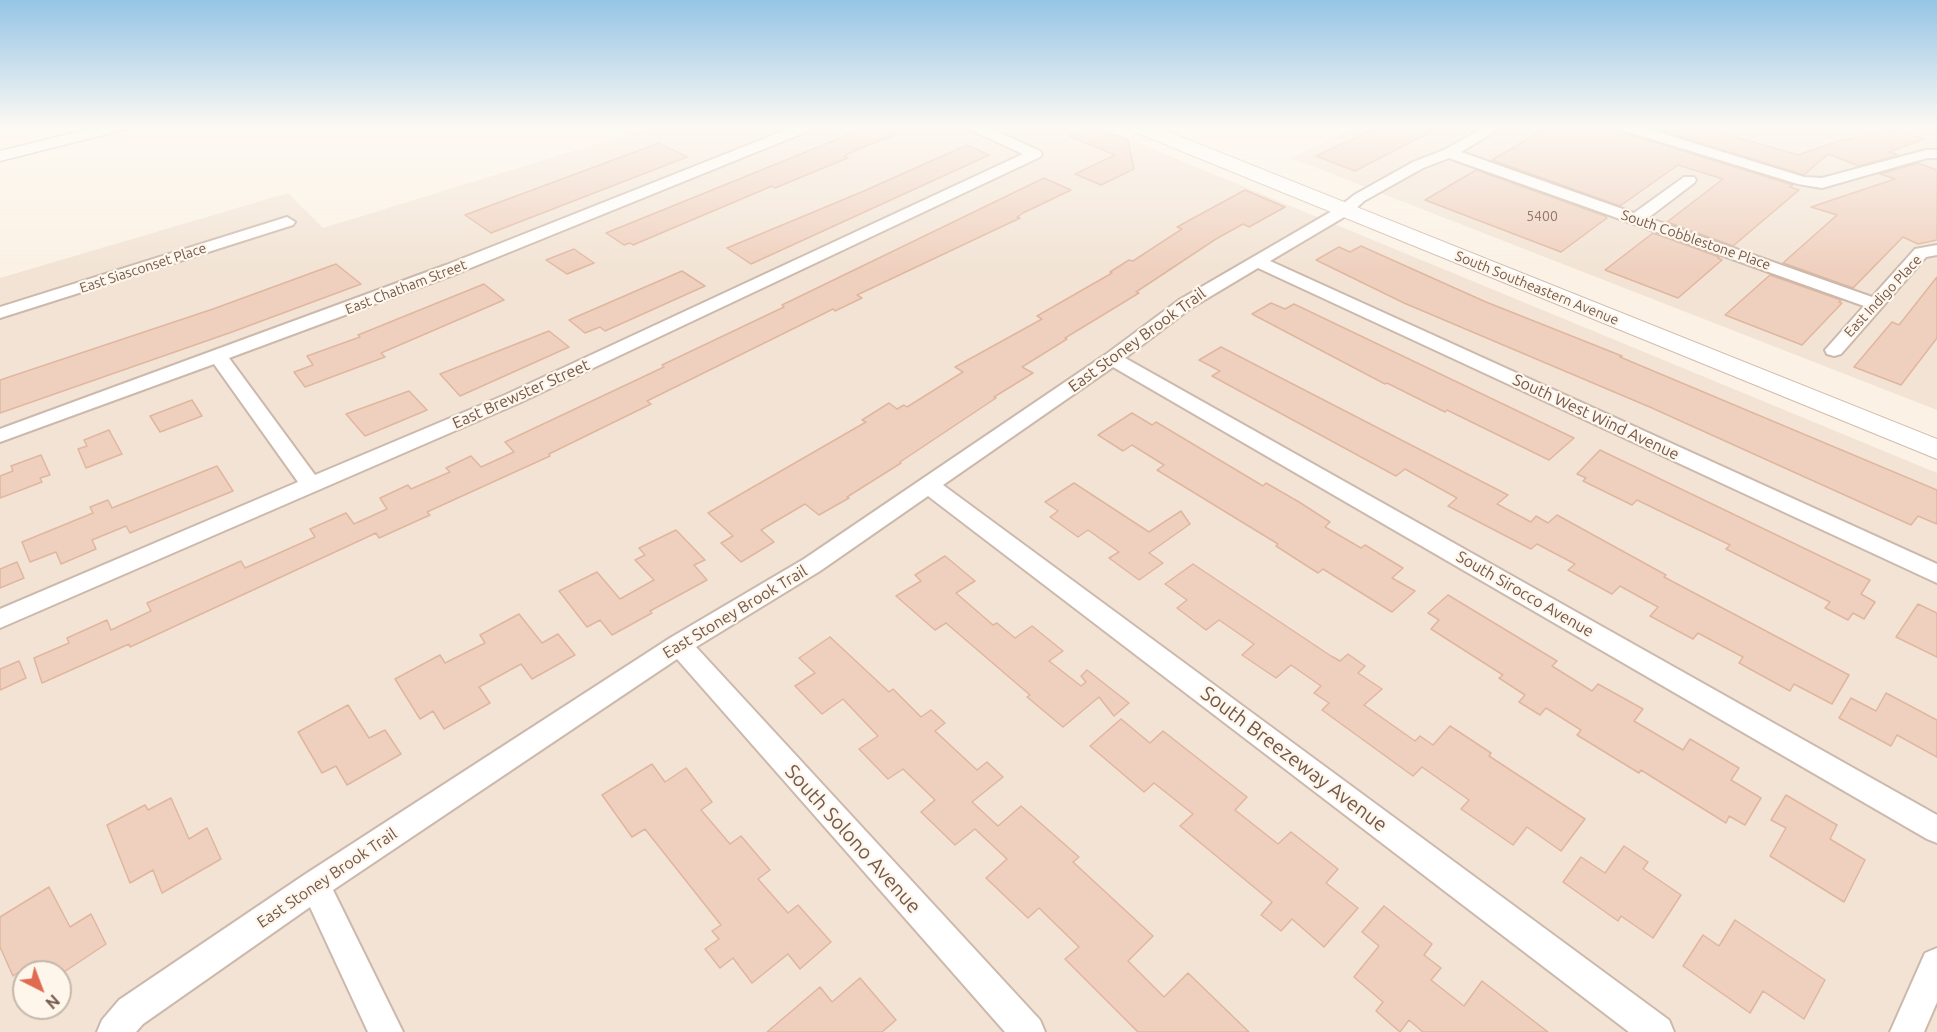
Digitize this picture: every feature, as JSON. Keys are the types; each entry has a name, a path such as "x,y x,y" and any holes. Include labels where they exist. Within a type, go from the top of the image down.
{"main road":[{"name":"South Southeastern Avenue","path":"1275,174 1360,204 1937,426"},
{"name":"South Southeastern Avenue","path":"1290,174 1937,450"}],"street":[{"name":"East Chatham Street","path":"0,436 452,269 688,174"},
{"name":"East Brewster Street","path":"0,619 512,399 992,174"},
{"name":"East Stoney Brook Trail","path":"114,1032 131,1012 315,885 679,645 812,565 1112,359 1185,304 1256,261 1360,204 1430,174"},
{"name":"South Cobblestone Place","path":"1509,174 1876,304"},
{"path":"1781,174 1803,181 1822,183 1854,174"},
{"path":"1636,219 1689,180"},
{"name":"East Siasconset Place","path":"0,313 287,222"},
{"name":"East Indigo Place","path":"1834,350 1921,253 1937,250"},
{"name":"South West Wind Avenue","path":"1256,261 1937,574"},
{"path":"219,357 311,485"},
{"name":"South Sirocco Avenue","path":"1112,359 1937,830"},
{"name":"South Breezeway Avenue","path":"930,486 1657,1032"},
{"name":"South Solono Avenue","path":"679,645 1028,1032"},
{"path":"315,885 386,1032"},
{"path":"1907,1032 1937,964"}],"shaded area":[{"path":"498,174 1214,174 1937,473 1937,1032 0,1032 0,278 288,193 323,228"},
{"path":"1332,174 1937,174 1937,410"}],"building":[{"path":"575,174 643,174 491,233 465,215"},
{"path":"751,174 809,174 775,188 772,186 633,245 630,243 624,245 606,233"},
{"path":"902,174 947,174 751,264 727,248"},
{"path":"1075,174 1123,174 1101,185"},
{"path":"1469,174 1488,174 1607,218 1561,252 1425,200"},
{"path":"1531,174 1665,174 1620,206"},
{"path":"1707,174 1758,174 1793,185 1790,187 1799,190 1733,246 1667,222 1723,179"},
{"path":"1880,174 1937,174 1937,240 1918,244 1903,237 1853,288 1783,263 1837,215 1811,207 1895,179"},
{"path":"1044,178 1071,190 1017,217 1020,218 857,295 862,298 835,311 833,309 647,401 651,404 549,454 550,456 427,512 430,515 379,538 376,533 130,647 129,644 42,683 34,658 69,643 67,638 107,620 111,630 151,611 147,603 241,561 245,568 315,537 310,529 346,513 354,524 387,509 380,498 408,485 411,489 450,472 446,468 471,456 481,467 514,452 505,442 664,367 662,365 784,307 782,305"},
{"path":"1245,190 1285,207 1249,227 1243,224 1216,239 1136,292 1139,293 1065,338 1067,339 1022,367 1033,373 847,497 849,498 819,515 805,504 761,530 774,542 741,562 721,543 733,536 708,513 866,422 862,420 889,403 897,409 904,405 907,407 963,372 955,367 1042,319 1037,316 1112,273 1110,272 1129,260 1133,261 1182,229 1177,227"},
{"path":"1653,233 1722,260 1678,298 1605,270"},
{"path":"1361,246 1486,302 1622,356 1620,357 1937,490 1937,524 1918,516 1911,525 1652,408 1404,303 1316,260 1339,247 1350,252"},
{"path":"574,249 594,263 567,274 546,260"},
{"path":"336,264 361,284 0,413 0,380 213,309"},
{"path":"682,271 705,286 605,331 600,327 585,333 569,320"},
{"path":"1770,275 1841,300 1839,302 1842,303 1802,345 1725,315"},
{"path":"1937,277 1937,338 1901,385 1854,367 1892,322 1899,325"},
{"path":"484,284 504,300 381,353 385,357 305,387 294,372 313,365 307,356 360,337 358,335"},
{"path":"1271,303 1285,309 1294,304 1574,438 1549,460 1447,410 1445,412 1385,384 1252,314"},
{"path":"549,331 569,347 460,396 440,374"},
{"path":"1221,347 1508,495 1497,504 1531,522 1536,516 1548,523 1557,515 1666,575 1664,577 1849,675 1832,704 1794,684 1790,691 1739,663 1743,657 1698,633 1693,639 1650,616 1658,607 1620,586 1612,594 1568,570 1575,564 1537,544 1531,549 1448,506 1457,498 1405,469 1396,476 1212,376 1220,371 1199,360"},
{"path":"409,391 427,410 365,436 346,414"},
{"path":"192,400 202,416 160,432 150,416"},
{"path":"1132,413 1152,425 1156,422 1263,486 1266,483 1299,502 1330,522 1325,527 1361,548 1365,545 1403,568 1392,578 1415,591 1392,612 1323,569 1318,573 1276,546 1278,544 1157,470 1164,465 1132,445 1123,451 1098,435"},
{"path":"109,430 122,454 86,468 78,449 87,446 84,440"},
{"path":"1600,450 1870,580 1861,594 1875,602 1864,619 1853,613 1848,620 1825,608 1830,602 1726,549 1730,545 1637,500 1632,505 1583,481 1586,478 1577,474"},
{"path":"41,455 50,475 40,478 42,482 0,498 0,476 13,471 11,466"},
{"path":"217,466 233,491 130,533 126,526 92,540 96,549 61,564 56,552 30,562 22,542 93,513 90,507 108,500 112,508"},
{"path":"1074,483 1149,532 1181,511 1190,524 1149,553 1163,563 1139,580 1109,558 1119,552 1088,530 1078,537 1050,517 1058,511 1045,502"},
{"path":"676,530 705,560 694,565 707,580 612,635 600,620 587,627 559,591 597,572 620,599 654,580 635,560 645,555 639,548"},
{"path":"945,556 975,581 956,593 993,625 997,623 1015,638 1032,626 1063,651 1049,661 1081,686 1086,682 1081,676 1087,670 1129,703 1114,716 1099,697 1063,727 1027,697 1030,695 946,623 935,630 896,596 921,581 915,575"},
{"path":"17,562 24,578 0,588 0,569"},
{"path":"1193,564 1331,656 1340,661 1348,654 1365,666 1358,673 1382,689 1364,705 1415,741 1420,736 1433,745 1450,726 1491,753 1489,756 1585,819 1561,851 1527,827 1513,845 1461,809 1469,800 1422,767 1413,776 1322,710 1329,703 1314,693 1321,686 1291,665 1276,678 1242,655 1254,644 1219,620 1206,630 1177,608 1187,600 1165,584"},
{"path":"1448,595 1557,661 1552,666 1592,691 1598,684 1643,709 1634,721 1683,750 1690,739 1739,768 1731,780 1761,798 1745,825 1729,816 1726,823 1641,770 1639,773 1577,735 1581,730 1546,708 1540,715 1519,702 1525,695 1499,678 1503,675 1431,629 1439,620 1428,613"},
{"path":"1918,604 1937,613 1937,657 1896,637"},
{"path":"519,614 542,643 558,634 575,655 532,679 521,664 479,687 490,703 444,729 433,711 420,719 395,679 440,655 445,663 485,643 480,635"},
{"path":"830,637 889,692 893,689 921,717 931,710 945,723 935,731 977,770 987,762 1003,777 972,802 998,826 1021,806 1079,857 1073,862 1153,936 1128,961 1164,997 1188,973 1249,1032 1138,1032 1065,959 1079,947 1039,908 1028,918 986,878 1007,859 975,829 955,845 921,812 935,800 903,769 888,779 859,749 878,736 843,699 822,714 795,686 815,673 799,658"},
{"path":"19,661 26,678 0,690 0,669"},
{"path":"1886,693 1937,720 1937,757 1897,735 1891,746 1839,718 1851,698 1876,711"},
{"path":"348,705 369,738 385,730 401,754 347,785 336,766 322,773 298,732"},
{"path":"1121,719 1150,743 1163,731 1247,797 1235,810 1278,844 1291,832 1338,869 1326,883 1358,908 1324,947 1292,919 1281,931 1261,915 1272,902 1180,826 1193,814 1154,783 1144,792 1090,746"},
{"path":"652,764 665,782 686,768 712,802 701,810 730,844 741,836 770,870 758,879 788,913 798,905 831,942 800,969 788,954 752,983 733,958 720,968 705,949 719,939 712,931 721,925 645,829 632,837 602,795"},
{"path":"1786,795 1837,825 1830,839 1865,860 1844,902 1770,856 1786,828 1771,820"},
{"path":"171,798 189,839 207,828 221,859 162,893 153,870 130,883 107,825 145,805 148,810"},
{"path":"1624,846 1648,862 1643,869 1681,895 1653,938 1621,916 1618,921 1563,882 1581,857 1605,873"},
{"path":"49,887 70,927 91,914 106,944 72,967 72,960 12,960 12,974 0,947 0,917"},
{"path":"1384,906 1432,944 1424,955 1441,968 1431,980 1464,1006 1482,981 1548,1032 1423,1032 1409,1020 1400,1032 1376,1011 1383,1002 1354,977 1379,946 1362,932"},
{"path":"1735,920 1825,980 1804,1019 1763,991 1750,1013 1683,966 1703,935 1719,946"},
{"path":"860,978 896,1020 882,1032 767,1032 820,987 832,1002"}]}
